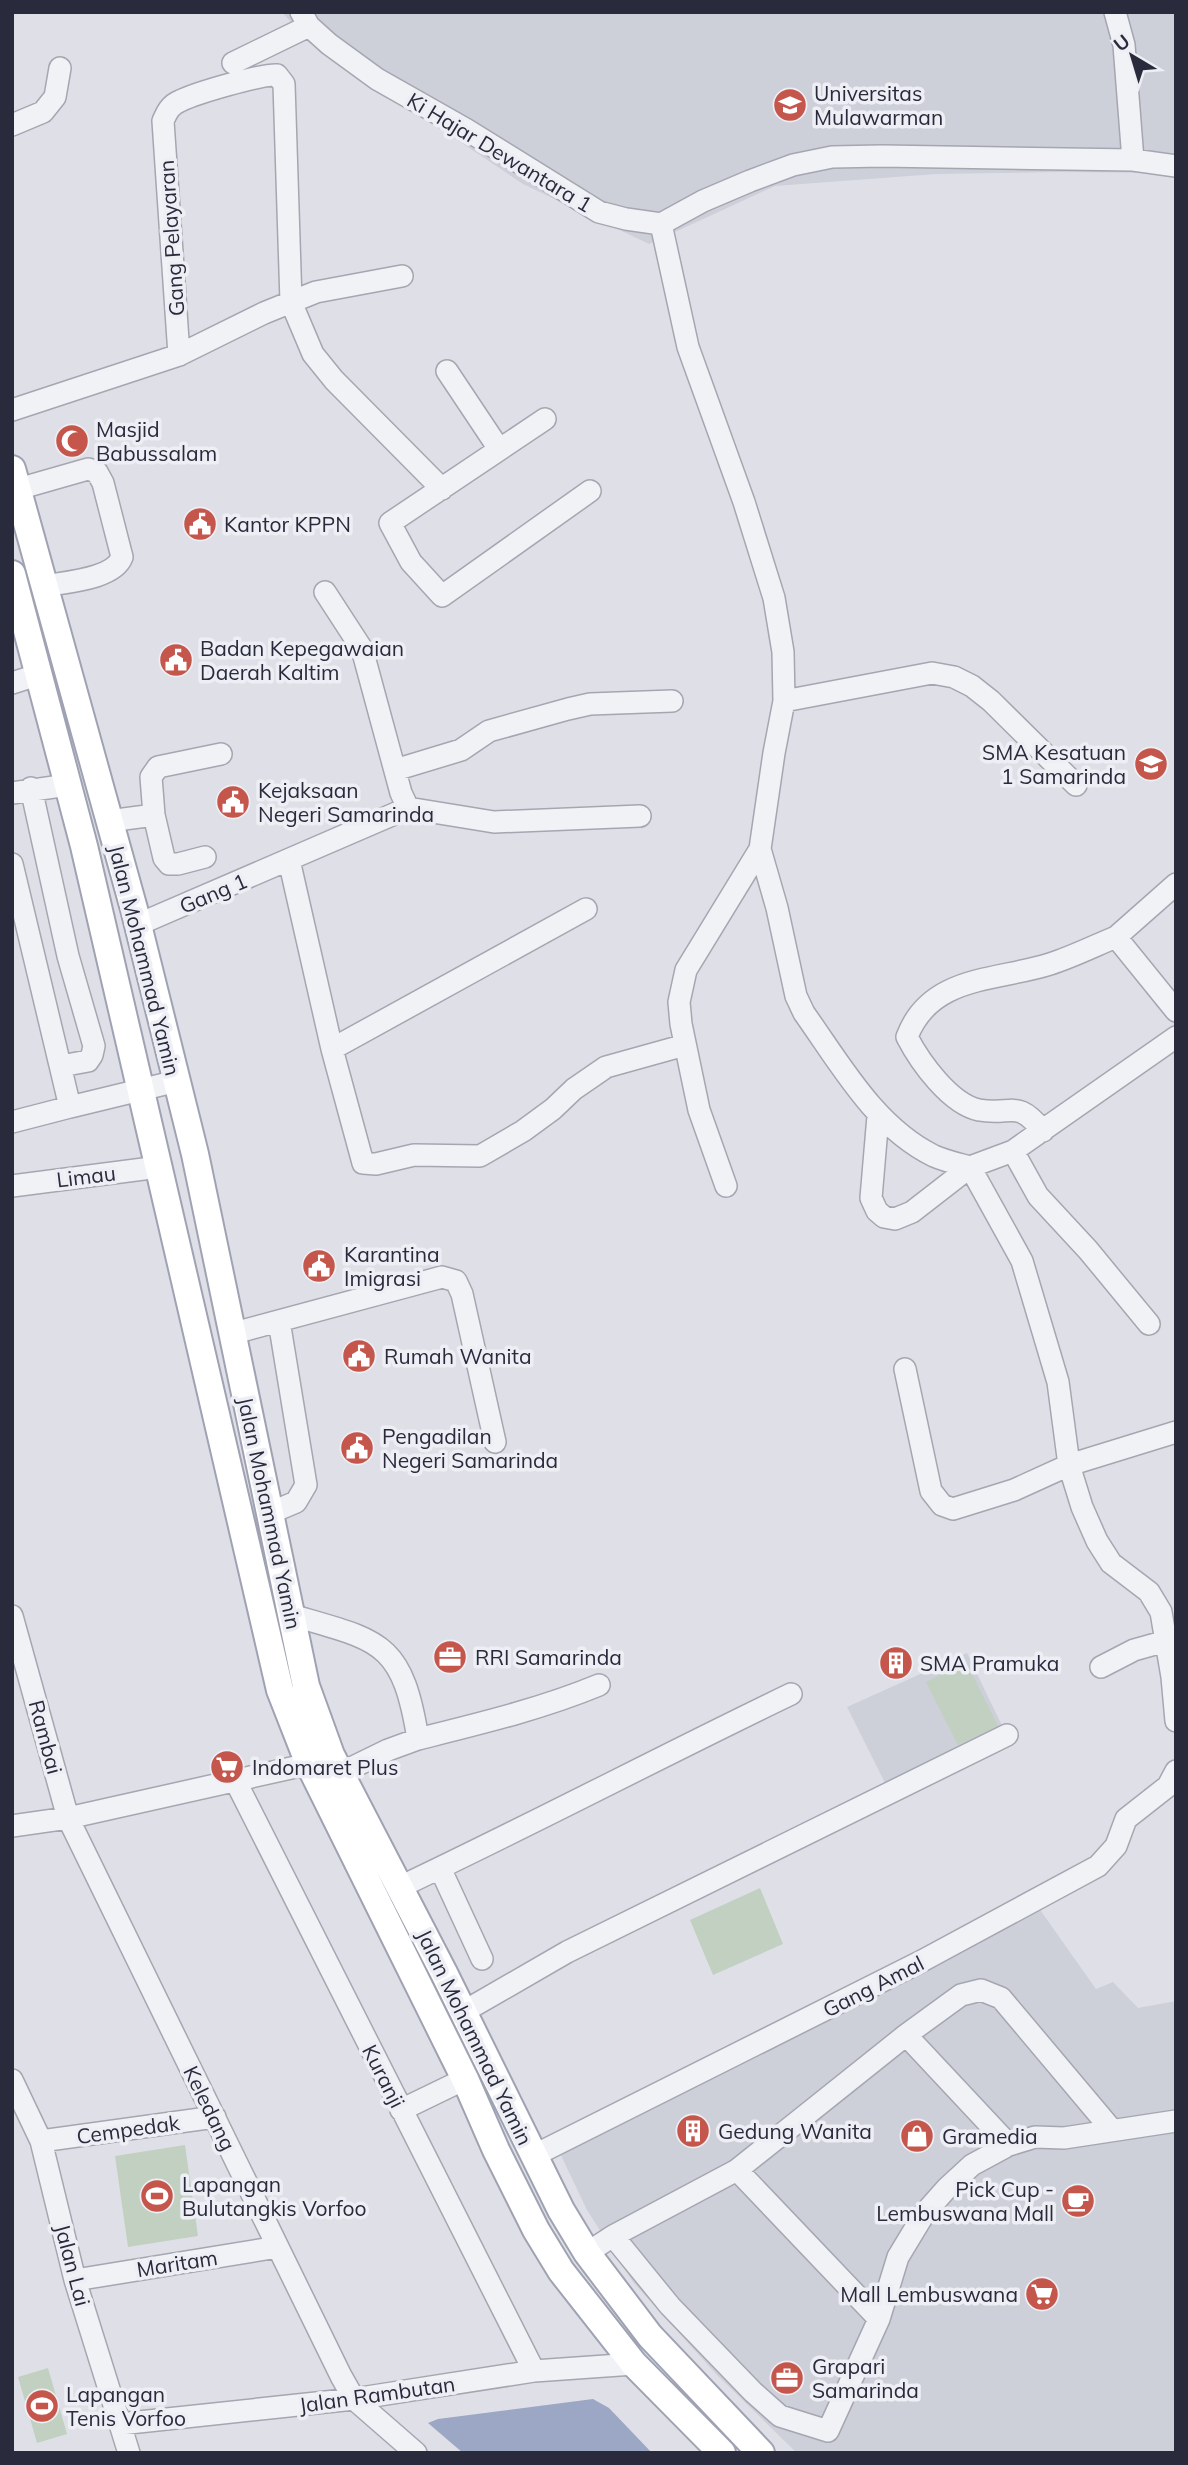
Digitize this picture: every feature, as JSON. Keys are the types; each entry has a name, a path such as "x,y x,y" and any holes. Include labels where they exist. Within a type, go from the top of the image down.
{"main road":[{"name":"Jalan Mohammad Yamin","path":"15,479 110,821 177,1081 234,1334 306,1686 327,1764 496,2150 542,2240 561,2272 634,2364 722,2453"},
{"name":"Jalan Mohammad Yamin","path":"12,575 25,679 68,785 280,1690 400,1886 533,2156 587,2253 650,2336 761,2453"}],"street":[{"path":"1115,12 1124,45 1133,160"},
{"path":"233,64 305,19"},
{"name":"Ki Hajar Dewantara 1","path":"305,19 329,44 377,79 467,130 599,212 662,224"},
{"path":"12,125 43,111 55,97 60,68"},
{"name":"Gang Pelayaran","path":"178,355 163,121 168,109 179,101 270,75 277,75 284,84 291,302"},
{"path":"726,1185 699,1110 679,1002 686,970 760,849 784,701 783,652 774,598 744,502 688,347 662,224 703,201 750,181 793,165 832,157 1133,160 1176,166"},
{"path":"12,410 178,355 264,313 316,292 402,276"},
{"path":"291,302 313,354 334,380 442,489"},
{"path":"447,371 499,449"},
{"path":"545,419 390,523 411,562 442,596 590,491"},
{"path":"15,479 88,469 97,472 103,483 122,557 119,565 109,572 45,586"},
{"path":"325,592 362,649 408,808 494,822 640,816"},
{"path":"784,701 932,673 954,677 972,686 991,701 1076,785"},
{"path":"395,769 461,750 489,731 568,709 590,704 673,701"},
{"path":"205,857 178,864 169,864 164,858 154,815 151,777 158,767 221,754"},
{"path":"61,1066 88,1061 94,1046 22,790 68,785"},
{"name":"Gang 1","path":"137,925 408,808"},
{"path":"110,821 154,815"},
{"path":"760,849 777,908 796,996 804,1013 878,1116 925,1151 970,1167 1022,1261 1058,1382 1069,1465 1082,1507 1097,1541 1111,1563 1149,1592 1161,1612 1176,1721"},
{"path":"289,860 332,1049 363,1163 376,1164 414,1155 480,1156 523,1131 574,1089 606,1067 685,1045"},
{"path":"12,864 70,1107"},
{"path":"1042,1131 1031,1117 1017,1108 978,1110 962,1103 919,1061 907,1037 914,1019 932,1001 962,984 1049,964 1116,937 1176,884"},
{"path":"332,1049 586,909"},
{"path":"1116,937 1168,986 1176,1012"},
{"path":"35,964 68,956"},
{"path":"878,1116 871,1198 877,1211 895,1219 912,1212 970,1167 1013,1151 1176,1037"},
{"path":"12,1122 177,1081"},
{"path":"1013,1151 1038,1196 1088,1250 1149,1324"},
{"name":"Limau","path":"12,1186 159,1167"},
{"path":"234,1334 442,1277 456,1281 462,1294 495,1442"},
{"path":"270,1513 296,1502 306,1485 279,1321"},
{"path":"905,1369 932,1491 942,1505 953,1509 1014,1490 1069,1465 1176,1432"},
{"path":"291,1615 361,1635 384,1649 403,1680 418,1739"},
{"name":"Rambai","path":"12,1616 68,1818"},
{"path":"1101,1667 1134,1650 1166,1641"},
{"path":"12,1826 68,1818 235,1780 388,1750 418,1739 480,1724 599,1685"},
{"path":"400,1886 791,1694"},
{"path":"463,2012 579,1946 1007,1735"},
{"name":"Gang Amal","path":"533,2156 908,1968 1098,1866 1116,1846 1126,1819 1168,1786 1176,1771"},
{"name":"Kuranji","path":"235,1780 534,2371"},
{"name":"Keledang","path":"68,1818 354,2399 416,2453"},
{"path":"440,1868 482,1959"},
{"path":"587,2253 613,2236 737,2170 906,2035 961,1996 981,1990 1001,1998 1111,2130"},
{"path":"906,2035 1009,2145"},
{"path":"401,2110 465,2079"},
{"name":"Jalan Lai","path":"12,2080 41,2141 75,2280 129,2453"},
{"name":"Cempedak","path":"41,2141 215,2117"},
{"path":"613,2236 670,2306 752,2392 780,2416 828,2431 879,2319 898,2257 924,2214 972,2165 1009,2145 1035,2137 1065,2138 1176,2121"},
{"path":"737,2170 879,2319"},
{"name":"Maritam","path":"75,2280 278,2247"},
{"name":"Jalan Rambutan","path":"120,2424 354,2399 534,2371 634,2364"}],"shaded area":[{"name":"Universitas Mulawarman","path":"282,12 1176,12 1176,173 936,174 775,186 649,244 523,184 305,38"},
{"path":"967,1653 1007,1736 889,1791 847,1707"},
{"path":"1031,1897 1096,1989 1113,1982 1138,2008 1176,2001 1176,2453 797,2453 717,2375 633,2282 587,2210 557,2147"}],"green space":[{"path":"966,1662 998,1726 958,1745 926,1682"},
{"path":"760,1888 783,1944 713,1975 690,1920"},
{"name":"Lapangan Bulutangkis Vorfoo","path":"185,2145 198,2236 128,2247 115,2156"},
{"name":"Lapangan Tenis Vorfoo","path":"48,2368 67,2434 37,2443 18,2377"}],"water":[{"path":"593,2399 609,2408 652,2453 463,2453 428,2423 438,2419"}],"place":[{"name":"Universitas Mulawarman","path":"790,105"},
{"name":"Masjid Babussalam","path":"72,441"},
{"name":"Kantor KPPN","path":"200,524"},
{"name":"Badan Kepegawaian Daerah Kaltim","path":"176,660"},
{"name":"SMA Kesatuan 1 Samarinda","path":"1151,764"},
{"name":"Kejaksaan Negeri Samarinda","path":"233,802"},
{"name":"Karantina Imigrasi","path":"319,1266"},
{"name":"Rumah Wanita","path":"359,1356"},
{"name":"Pengadilan Negeri Samarinda","path":"357,1448"},
{"name":"RRI Samarinda","path":"450,1657"},
{"name":"SMA Pramuka","path":"896,1663"},
{"name":"Indomaret Plus","path":"227,1767"},
{"name":"Gedung Wanita","path":"693,2131"},
{"name":"Gramedia","path":"917,2136"},
{"name":"Lapangan Bulutangkis Vorfoo","path":"157,2196"},
{"name":"Pick Cup - Lembuswana Mall","path":"1078,2201"},
{"name":"Mall Lembuswana","path":"1042,2294"},
{"name":"Grapari Samarinda","path":"787,2378"},
{"name":"Lapangan Tenis Vorfoo","path":"42,2406"}]}
